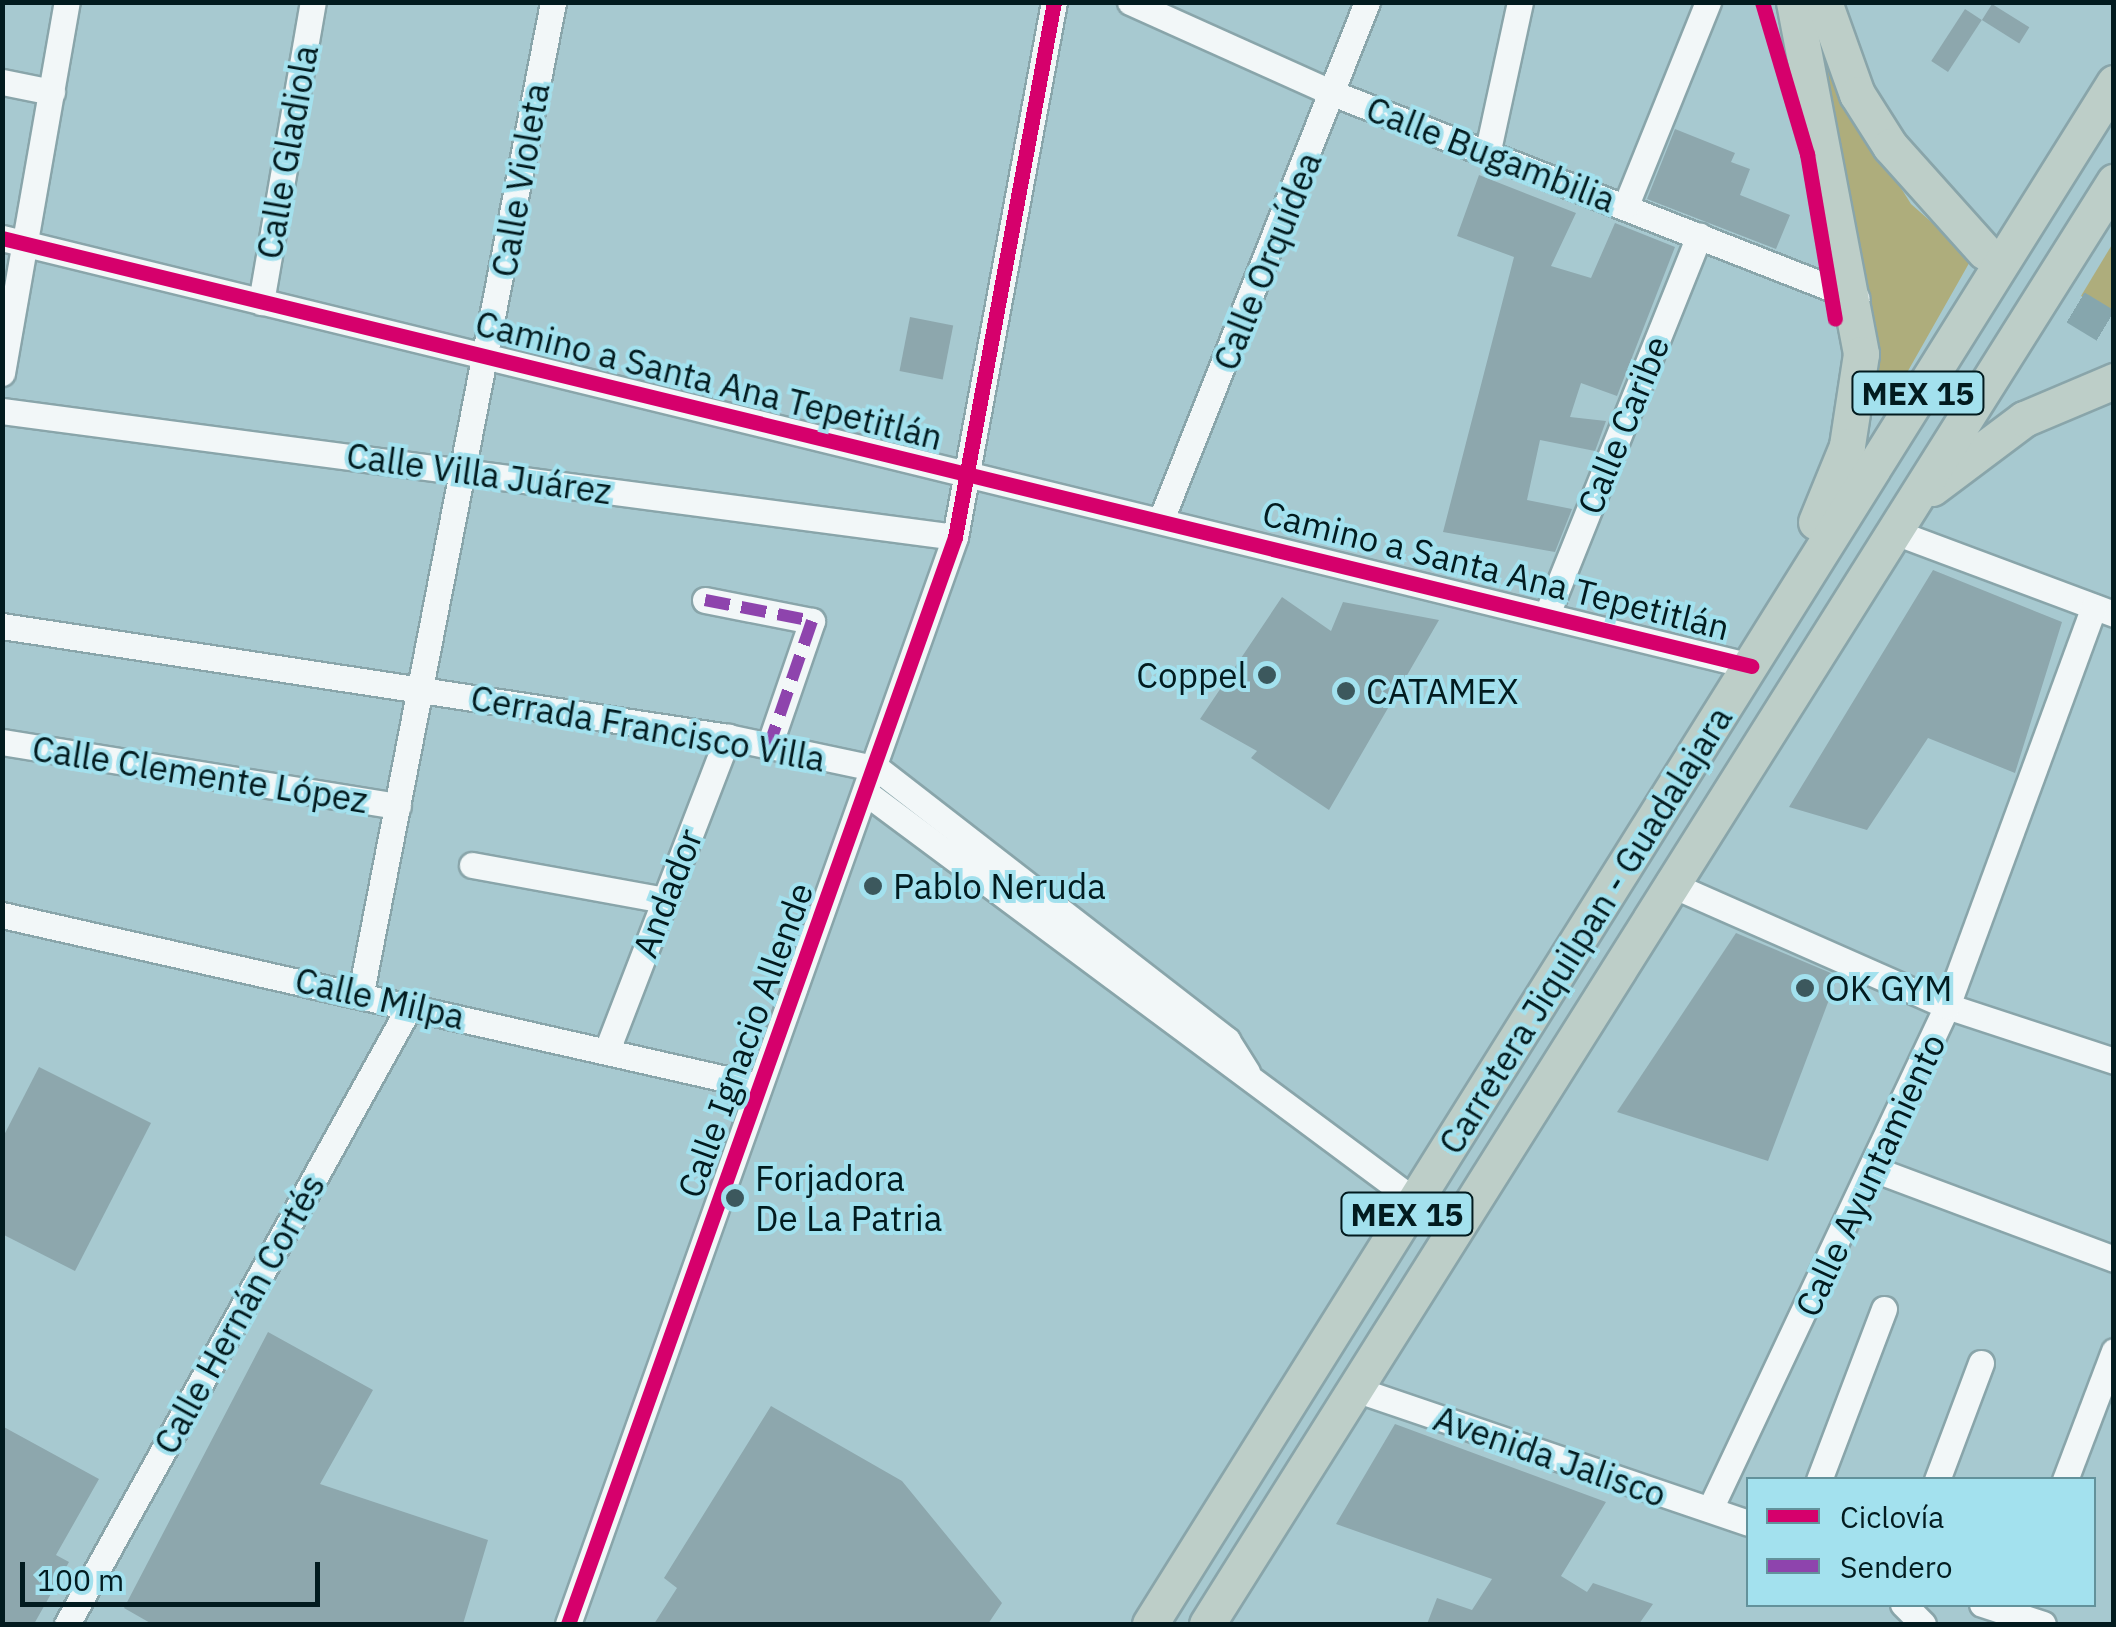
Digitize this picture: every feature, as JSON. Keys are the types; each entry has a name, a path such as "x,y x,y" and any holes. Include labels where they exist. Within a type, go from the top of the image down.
{"highway":[{"path":"1784,602 1859,402 1856,298 1794,2"},
{"path":"1824,2 1857,94 1890,146 1985,252"},
{"name":"Carretera Jiquilpan - Guadalajara","path":"1150,1624 1751,666 1784,602 2114,83"},
{"name":"Carretera Jiquilpan - Guadalajara","path":"1206,1624 1668,883 2105,194"},
{"path":"1897,523 2024,420 2114,381"},
{"path":"1897,523 2114,404"}],"street":[{"path":"2,374 14,240 52,92 68,2"},
{"name":"Calle Gladiola","path":"261,302 313,2"},
{"name":"Calle Violeta","path":"487,358 553,2"},
{"name":"Calle Ignacio Allende","path":"568,1624 757,1086 869,795 955,536 1054,2"},
{"name":"Calle Bugambilia","path":"1130,2 1335,94 1488,150 1856,298"},
{"name":"Calle Orquídea","path":"1162,517 1335,94 1366,2"},
{"path":"1488,150 1520,2"},
{"path":"1626,205 1708,2"},
{"path":"2,82 52,92"},
{"name":"Calle Caribe","path":"1547,614 1699,235"},
{"name":"Camino a Santa Ana Tepetitlán","path":"14,240 487,358 1162,517 1751,666"},
{"path":"361,992 487,358"},
{"name":"Calle Villa Juárez","path":"2,411 955,536"},
{"path":"1897,523 2104,611"},
{"path":"705,600 812,621 769,746"},
{"name":"Calle Ayuntamiento","path":"1710,1510 1876,1170 1947,1006 2104,611"},
{"name":"Cerrada Francisco Villa","path":"2,626 728,737 878,769 1226,1040 1247,1072"},
{"name":"Andador","path":"608,1050 728,737"},
{"name":"Calle Clemente López","path":"2,742 398,806"},
{"name":"Cerrada Francisco Villa","path":"869,795 1215,1059 1247,1072 1415,1201"},
{"path":"472,865 664,900"},
{"path":"1668,883 1947,1006 2114,1060"},
{"name":"Calle Milpa","path":"2,915 361,992 757,1086"},
{"name":"Calle Hernán Cortés","path":"67,1624 411,1004"},
{"path":"1876,1170 2114,1259"},
{"path":"1820,1477 1884,1309"},
{"path":"2066,1477 2114,1351"},
{"path":"1938,1477 1981,1363"},
{"name":"Avenida Jalisco","path":"1352,1388 1746,1522"},
{"path":"1992,1607 2042,1624"}],"shaded area":[{"path":"1818,35 1842,94 1911,204 1972,258 1883,415"},
{"path":"2113,243 2113,313 2081,296"}],"building":[{"path":"1992,4 2029,27 2019,43 1982,20"},
{"path":"1965,9 1982,20 1948,72 1931,61"},
{"path":"1675,129 1735,153 1731,162 1750,169 1740,195 1790,215 1776,249 1647,199"},
{"path":"1479,175 1576,213 1551,266 1591,278 1615,223 1675,247 1617,396 1581,383 1570,417 1606,421 1595,451 1540,440 1527,500 1572,509 1555,552 1443,532 1514,257 1457,236"},
{"path":"910,317 953,325 943,379 900,371"},
{"path":"1933,570 2062,622 2015,773 1928,738 1867,830 1789,807"},
{"name":"CATAMEX","path":"1282,597 1331,631 1343,602 1439,620 1329,810 1251,758 1257,751 1200,719"},
{"path":"1736,933 1838,976 1768,1161 1617,1112"},
{"path":"39,1067 151,1123 75,1271 2,1234 2,1139"},
{"path":"268,1332 373,1390 320,1484 488,1540 463,1624 152,1624 124,1608"},
{"path":"771,1406 902,1481 1002,1603 988,1624 654,1624 677,1588 664,1578"},
{"path":"1395,1424 1606,1502 1561,1576 1587,1592 1593,1583 1653,1604 1639,1624 1427,1624 1437,1598 1472,1610 1492,1579 1336,1524"},
{"path":"2,1426 99,1479 56,1555 69,1562 34,1624 2,1624"}],"tunnel":[{"path":"1985,252 2114,330"}],"marked path":[{"path":"705,600 812,621 769,746"}],"cycle path":[{"path":"568,1624 955,537 1054,2"},
{"path":"1762,2 1807,154 1835,319"},
{"path":"2,238 1751,666"}],"place":[{"name":"Coppel","path":"1267,675"},
{"name":"CATAMEX","path":"1346,691"},
{"name":"Pablo Neruda","path":"873,886"},
{"name":"OK GYM","path":"1805,988"},
{"name":"Forjadora De La Patria","path":"735,1198"}]}
